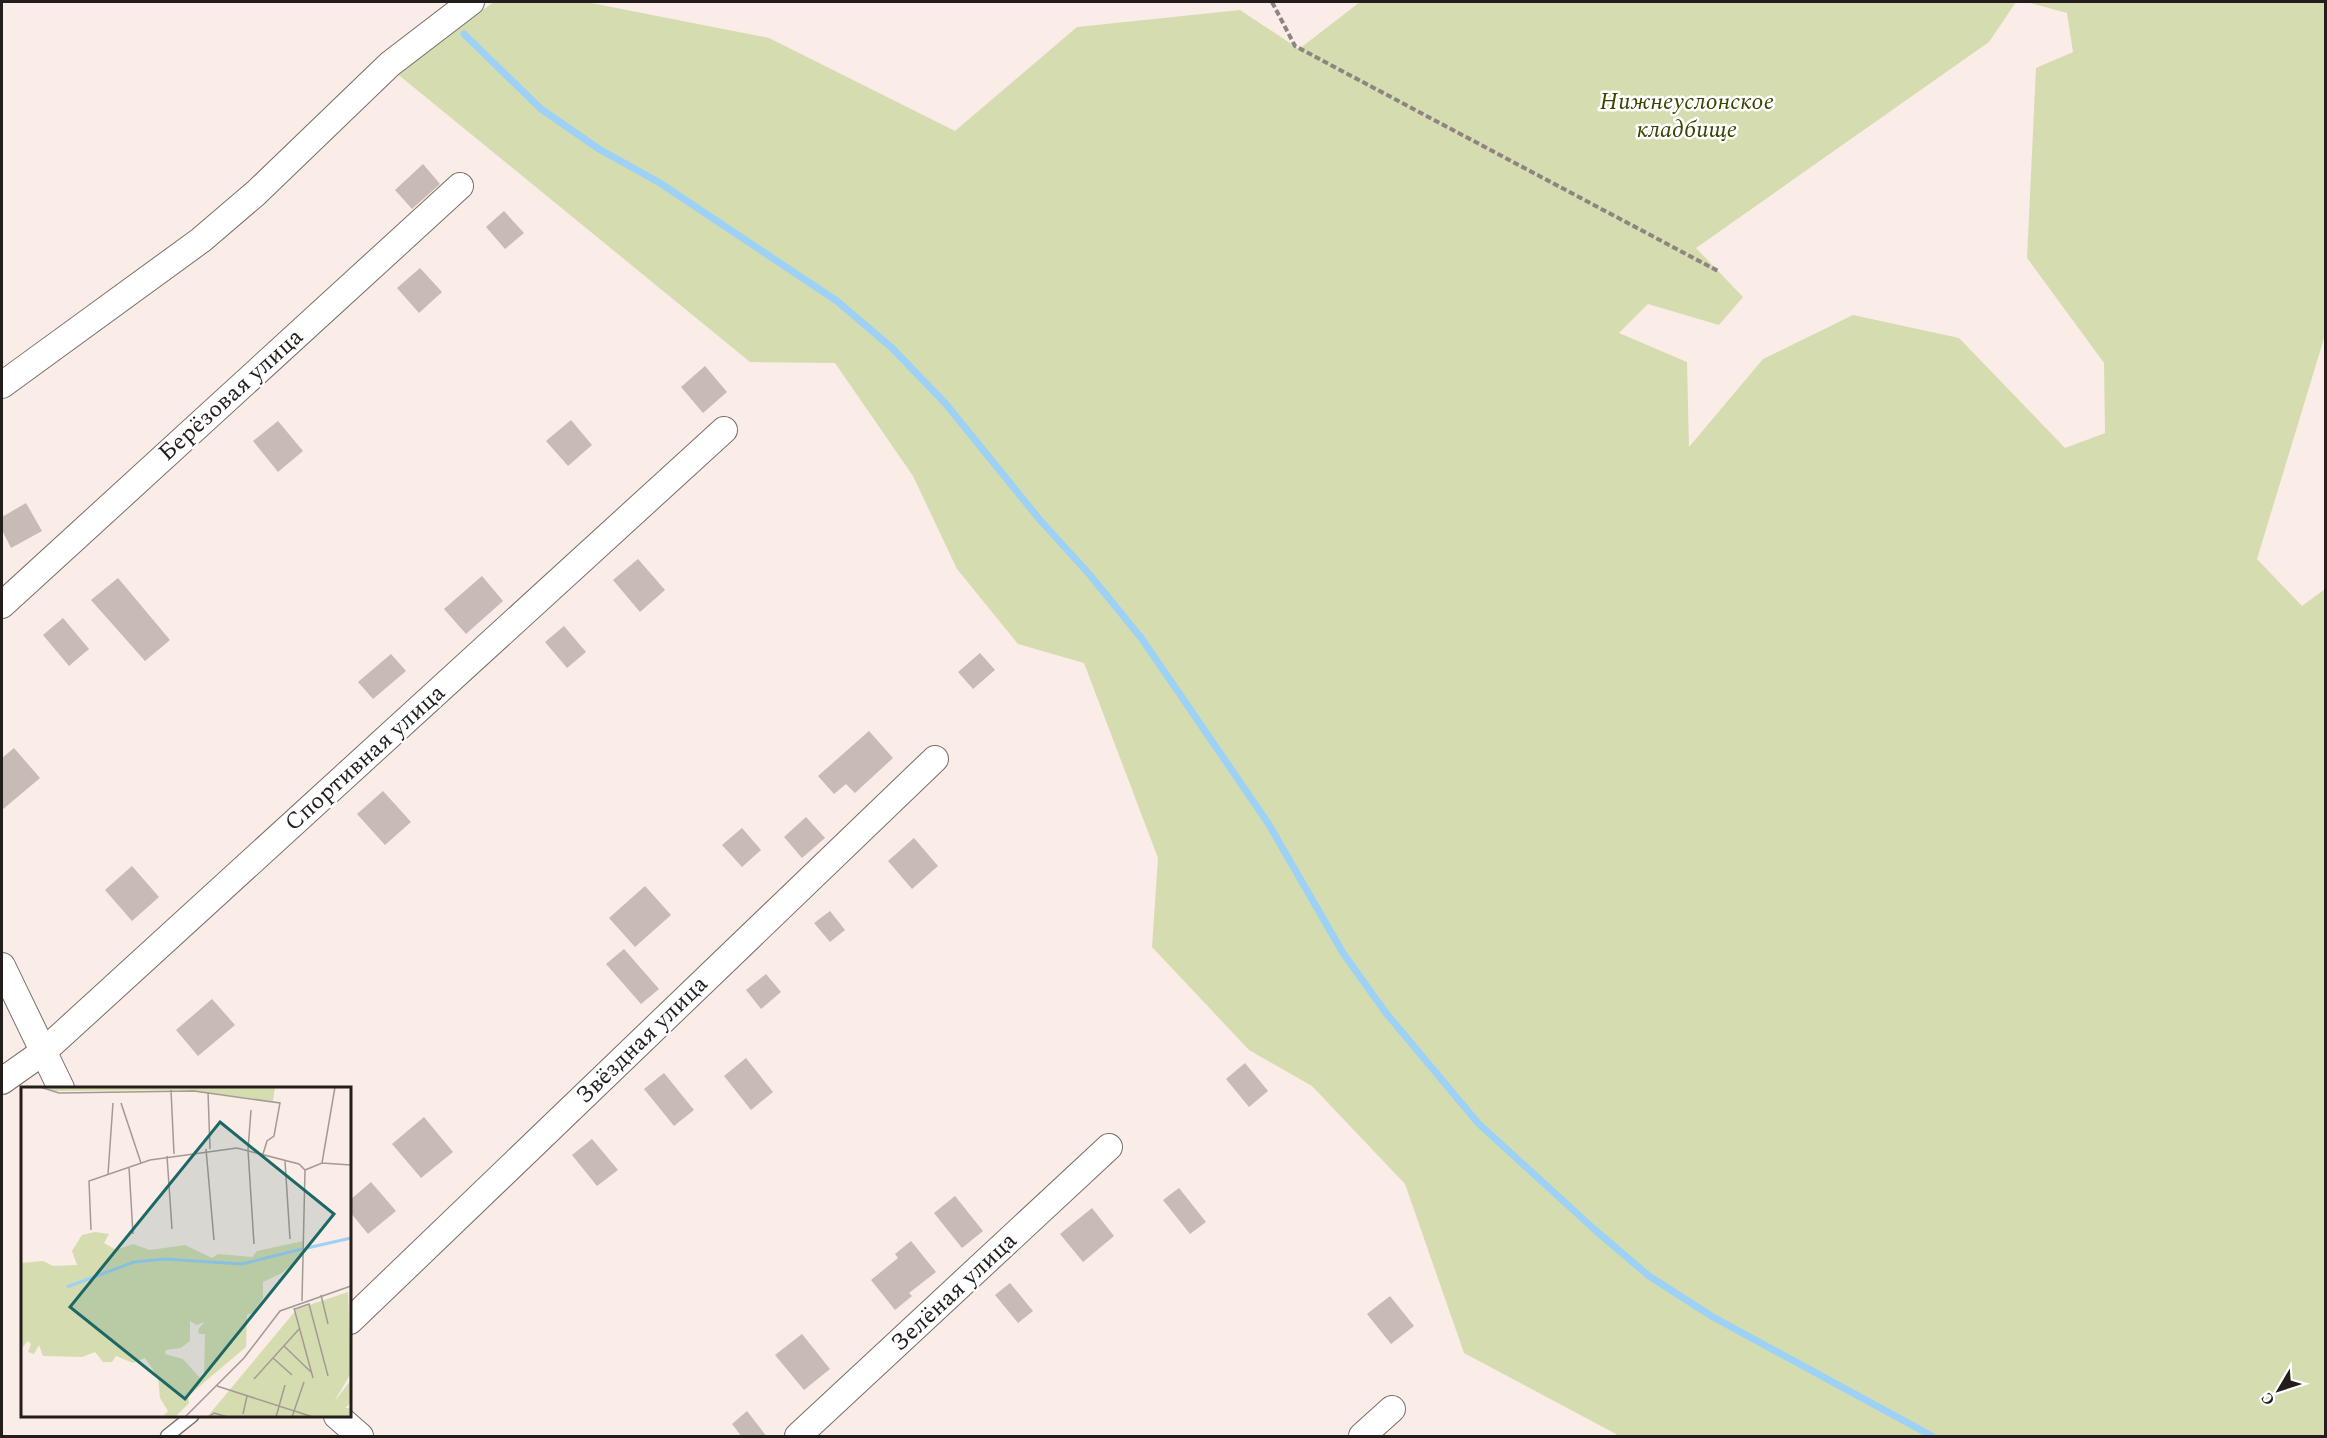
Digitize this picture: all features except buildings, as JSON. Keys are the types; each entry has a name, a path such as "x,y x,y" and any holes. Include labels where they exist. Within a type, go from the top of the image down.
{"street":[{"path":"2,385 201,240 256,193 390,64 471,2"},
{"name":"Берёзовая улица","path":"2,605 460,186"},
{"name":"Спортивная улица","path":"2,1081 43,1052 724,430"},
{"name":"Звёздная улица","path":"351,1320 935,759"},
{"path":"2,966 60,1087"},
{"name":"Зелёная улица","path":"798,1437 1109,1147"},
{"path":"1362,1437 1392,1409"},
{"path":"339,1417 360,1437"}],"lane":[{"path":"167,1437 191,1417"}],"path":[{"path":"1272,2 1295,46 1718,271"}],"green space":[{"name":"Нижнеуслонское кладбище","path":"494,2 586,2 769,38 955,131 1077,27 1240,10 1299,49 1360,2 2016,2 1989,42 1696,248 1743,297 1719,325 1648,304 1619,333 1687,362 1689,447 1763,359 1853,315 1959,338 2065,448 2105,433 2104,363 2027,258 2036,68 2073,52 2067,13 2027,2 2325,2 2325,335 2257,559 2302,606 2325,589 2325,1436 1616,1436 1464,1353 1405,1184 1312,1086 1249,1050 1152,947 1158,858 1084,663 1018,644 957,569 913,476 835,363 750,362 395,72"}],"waterway":[{"path":"464,34 541,109 599,149 660,183 837,301 892,348 945,403 1040,520 1090,575 1142,639 1268,823 1343,953 1386,1013 1478,1123 1649,1276 1713,1317 1932,1436"}]}
